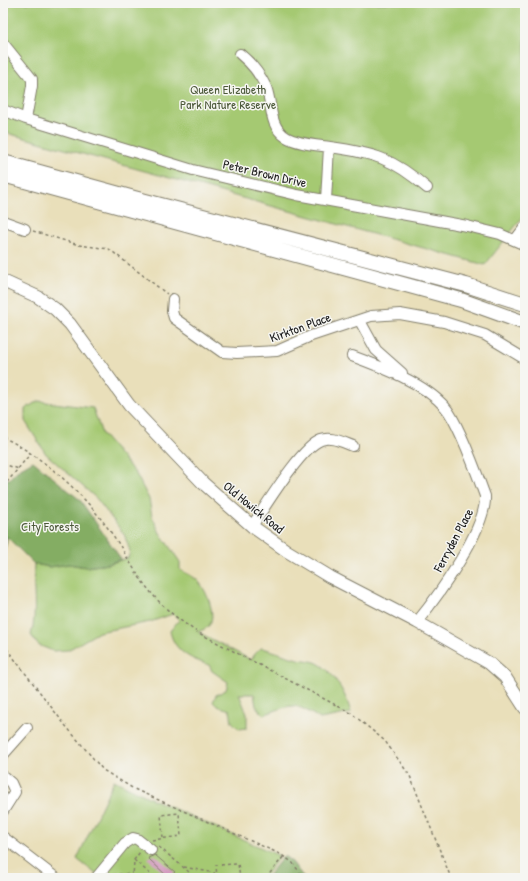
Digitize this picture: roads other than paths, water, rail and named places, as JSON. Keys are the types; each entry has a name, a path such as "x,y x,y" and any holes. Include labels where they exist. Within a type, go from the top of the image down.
{"highway":[{"path":"3,162 466,286 525,304"},
{"path":"3,175 461,300 525,323"}],"main road":[{"name":"Old Howick Road","path":"3,281 38,297 55,309 70,324 129,405 212,491 252,526 287,551 330,577 417,622 499,671 511,684 525,708"}],"street":[{"path":"3,43 32,79 26,120"},
{"path":"240,54 253,67 264,83 271,115 278,130 288,138 381,157 406,170 427,188"},
{"name":"Peter Brown Drive","path":"3,110 26,120 193,170 297,195 467,226 521,233 525,245"},
{"path":"326,200 329,147"},
{"path":"3,221 25,229"},
{"name":"Kirkton Place","path":"173,299 172,311 174,318 222,352 277,352 311,336 378,315 400,314 444,322 485,335 525,359"},
{"name":"Ferryden Place","path":"360,321 376,350 419,387 445,406 450,413 485,496 485,506 478,527 435,600 417,622"},
{"name":"Ferryden Place","path":"352,356 381,367 419,387"},
{"path":"252,526 301,456 313,444 321,439 333,438 353,446"},
{"path":"3,755 27,728"},
{"path":"3,776 11,783 15,792 3,811"},
{"path":"3,837 56,878"},
{"path":"96,878 125,843 133,838 138,839 148,848"}],"park label":[{"name":"Queen Elizabeth Park Nature Reserve","path":"228,96"},
{"name":"City Forests","path":"50,526"}]}
